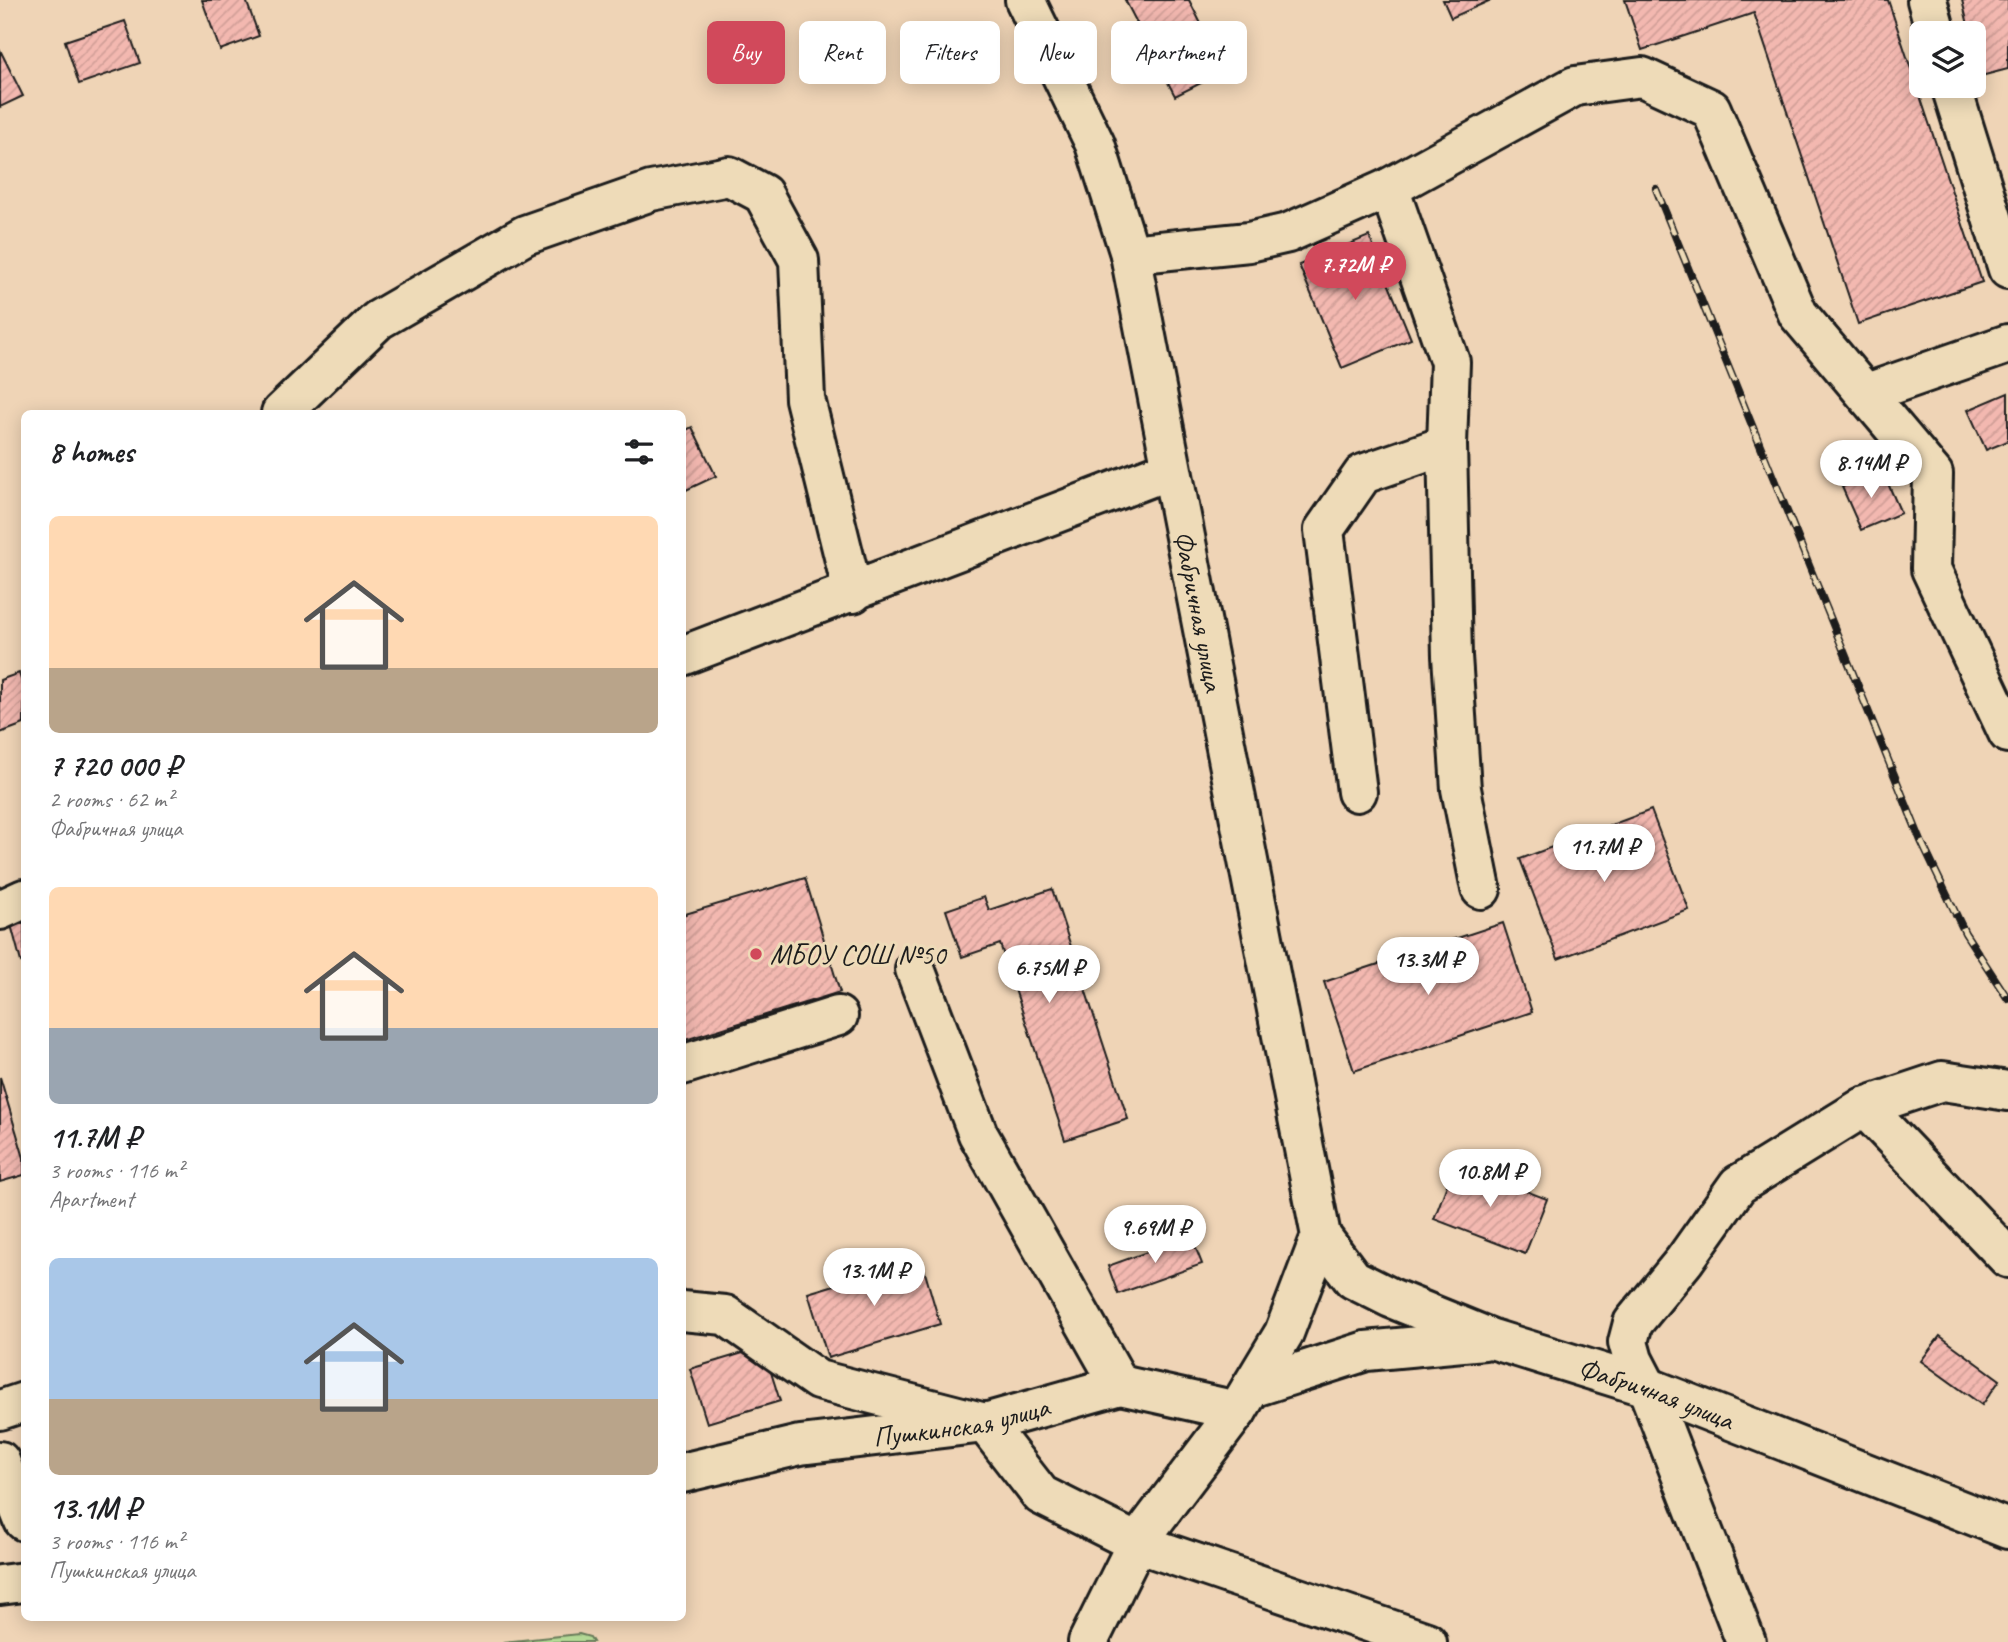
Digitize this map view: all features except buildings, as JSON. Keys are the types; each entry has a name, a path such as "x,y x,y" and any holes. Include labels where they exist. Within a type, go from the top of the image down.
{"street":[{"name":"Фабричная улица","path":"1025,0 1095,144 1130,254 1169,470 1321,1236 1353,1279 1492,1339 1647,1387 2008,1529"},
{"path":"1927,0 1933,21"},
{"path":"1130,254 1249,242 1288,233 1390,188 1575,86 1642,77 1711,109 1798,314 1933,474 1931,569 2008,733"},
{"path":"1955,98 2008,269"},
{"path":"284,410 378,320 525,235 651,191 729,176 763,194 799,260 805,399 853,593"},
{"path":"1390,188 1450,362 1447,445 1452,656 1461,789 1481,889"},
{"path":"1867,393 2008,344"},
{"path":"1357,792 1324,530 1363,474 1447,445"},
{"path":"686,655 853,593 1169,470"},
{"path":"0,910 21,900"},
{"path":"915,969 978,1134 1120,1385"},
{"path":"686,1064 838,1016"},
{"path":"1746,1642 1628,1342 1633,1323 1684,1261 1738,1185 1864,1107 1942,1081 2008,1091"},
{"path":"1864,1107 2008,1258"},
{"path":"1088,1642 1137,1543 1244,1400 1284,1333 1321,1236"},
{"path":"686,1311 725,1315 818,1380 985,1423 1041,1494 1137,1543 1427,1642"},
{"path":"1244,1400 1366,1351 1492,1339"},
{"name":"Пушкинская улица","path":"686,1472 800,1445 985,1423 1120,1385 1244,1400"},
{"path":"0,1410 21,1403"},
{"path":"0,1461 21,1514"},
{"path":"0,1585 21,1582"}],"green space":[{"path":"579,1634 590,1637 593,1642 503,1642"}],"railway":[{"path":"1656,189 1921,841 1965,933 2008,999"}],"place":[{"name":"МБОУ СОШ №50","path":"756,954"}]}
